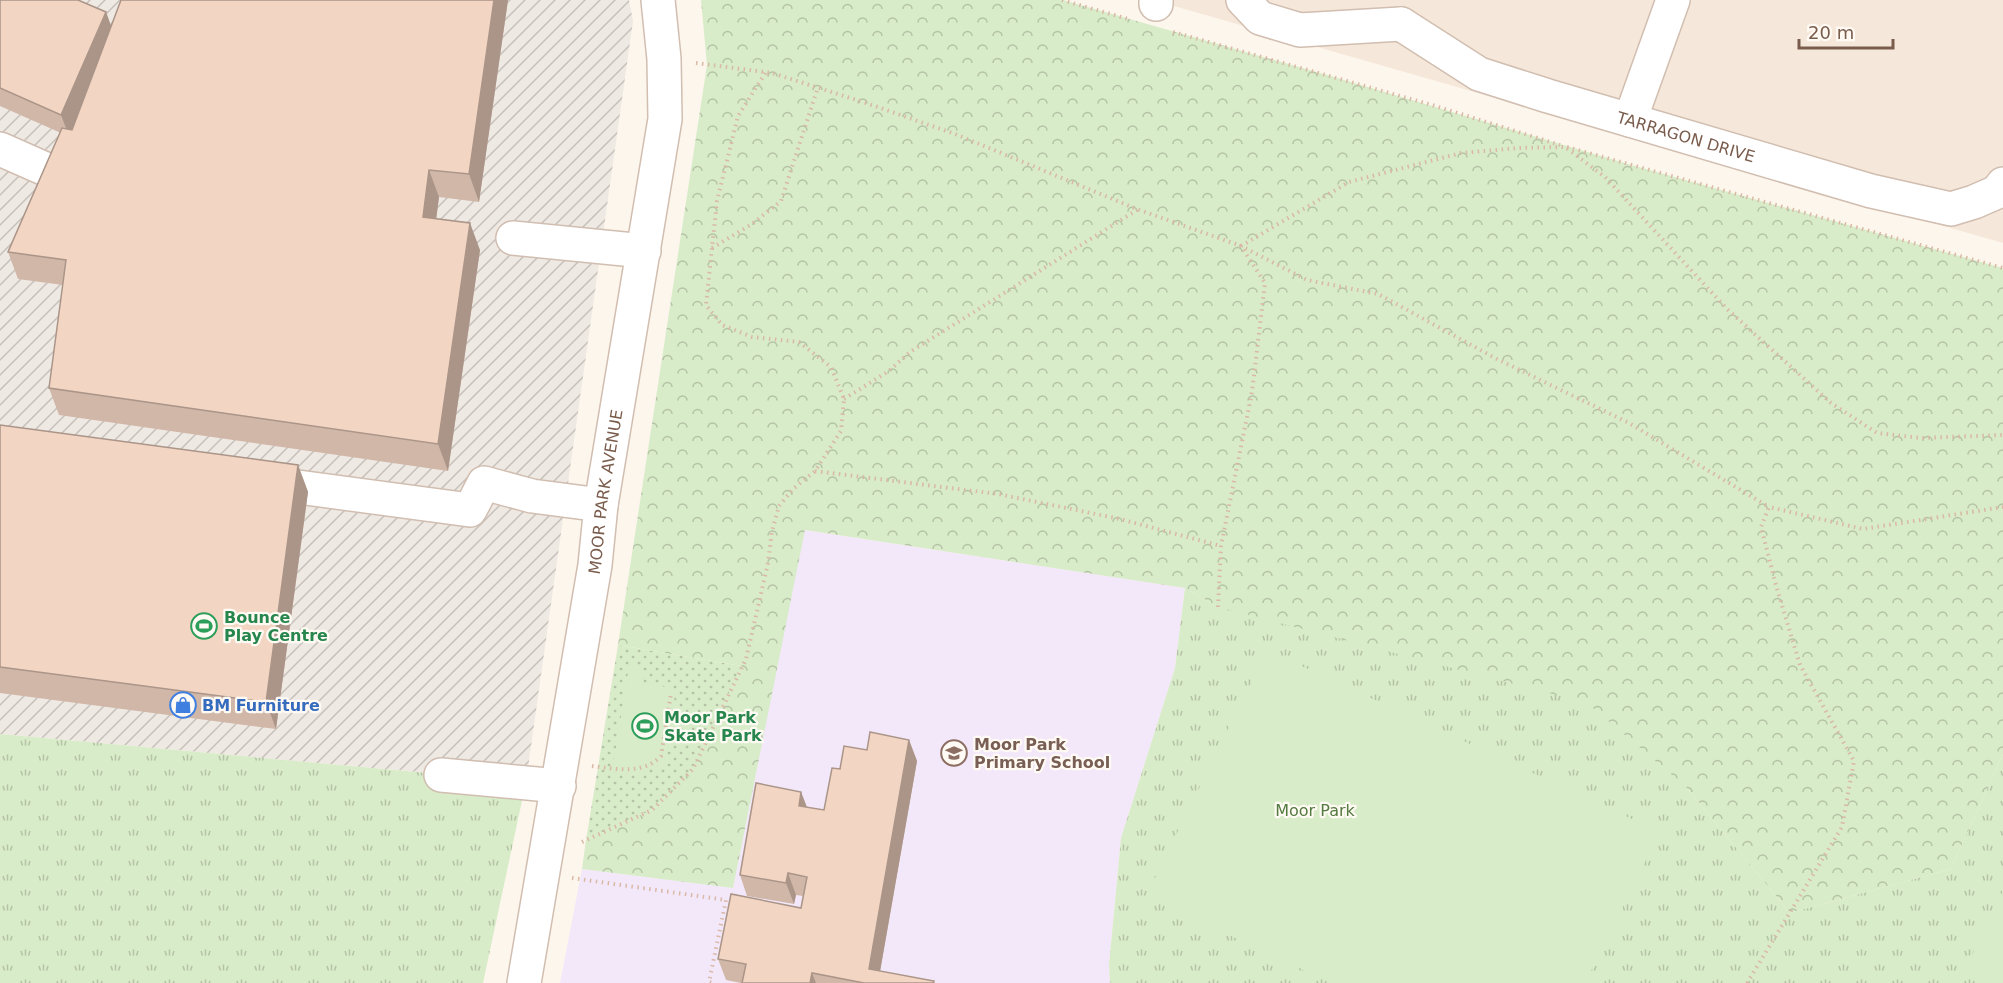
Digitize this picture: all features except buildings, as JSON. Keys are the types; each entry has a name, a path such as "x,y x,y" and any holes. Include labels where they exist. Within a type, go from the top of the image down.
{"street":[{"name":"MOOR PARK AVENUE","path":"524,983 595,564 601,505 665,119 664,59 658,0"},
{"path":"1243,0 1260,18 1300,30 1402,12"},
{"path":"1630,120 1673,0"},
{"name":"TARRAGON DRIVE","path":"1402,12 1479,74 1871,191 1951,209 1996,192 2003,184"},
{"path":"0,149 43,168"},
{"path":"513,238 644,251"},
{"path":"231,477 470,510 484,483 532,496 601,505"},
{"path":"441,775 560,774"}],"path":[{"path":"1062,0 1155,14 1565,147 2003,268"},
{"path":"664,59 766,72 818,87 955,134 1137,209 1241,246 1307,280 1378,294 1495,358 1629,423 1769,507 1863,529 2003,507"},
{"path":"545,864 586,840 652,810 693,769 746,659 779,506 793,489 815,471 841,431 844,399 831,367 799,342 752,338 722,326 706,305 717,201 738,116 766,72"},
{"path":"712,248 752,224 781,201 818,87"},
{"path":"1241,246 1350,182 1461,153 1565,147 1605,177 1727,309 1840,409 1877,433 1921,438 2003,435"},
{"path":"844,399 889,371 910,352 1137,209"},
{"path":"1218,607 1221,546 1252,392 1265,283 1241,246"},
{"path":"815,471 998,494 1120,519 1221,546"},
{"path":"1747,983 1842,826 1854,761 1800,665 1761,527 1769,507"},
{"path":"560,774 642,768 655,762 661,756 671,693"},
{"path":"545,864 726,900 710,982 712,983"}],"shaded area":[{"path":"0,0 629,0 633,21 526,782 0,734"},
{"path":"1153,0 2003,0 2003,243"},
{"name":"Moor Park Primary School","path":"804,530 1185,588 1175,668 1121,838 1109,964 1110,983 560,983 582,869 733,888"}],"green space":[{"path":"701,0 1063,0 1628,164 2003,268 2003,754 1951,869 1790,913 1685,786 1218,607 1185,588 805,530 733,888 582,869 586,840 652,810 692,769 742,666 618,645 707,65"},
{"name":"Moor Park","path":"1185,588 1218,607 1587,703 1685,786 1790,913 1951,869 2003,754 2003,983 1110,983 1109,965 1121,838 1175,668"},
{"path":"618,645 742,666 693,769 652,810 586,840"},
{"path":"1267,650 1660,832 1585,983 1331,983 1146,896"},
{"name":"Moor Park Skate Park","path":"629,666 643,668 641,682 676,689 664,764 635,774 612,772"},
{"path":"0,734 526,782 483,983 0,983"},
{"path":"2003,891 2003,983 1994,983 1965,969"}],"place":[{"name":"Bounce Play Centre","path":"204,626"},
{"name":"BM Furniture","path":"183,705"},
{"name":"Moor Park Skate Park","path":"645,726"},
{"name":"Moor Park Primary School","path":"954,753"}]}
